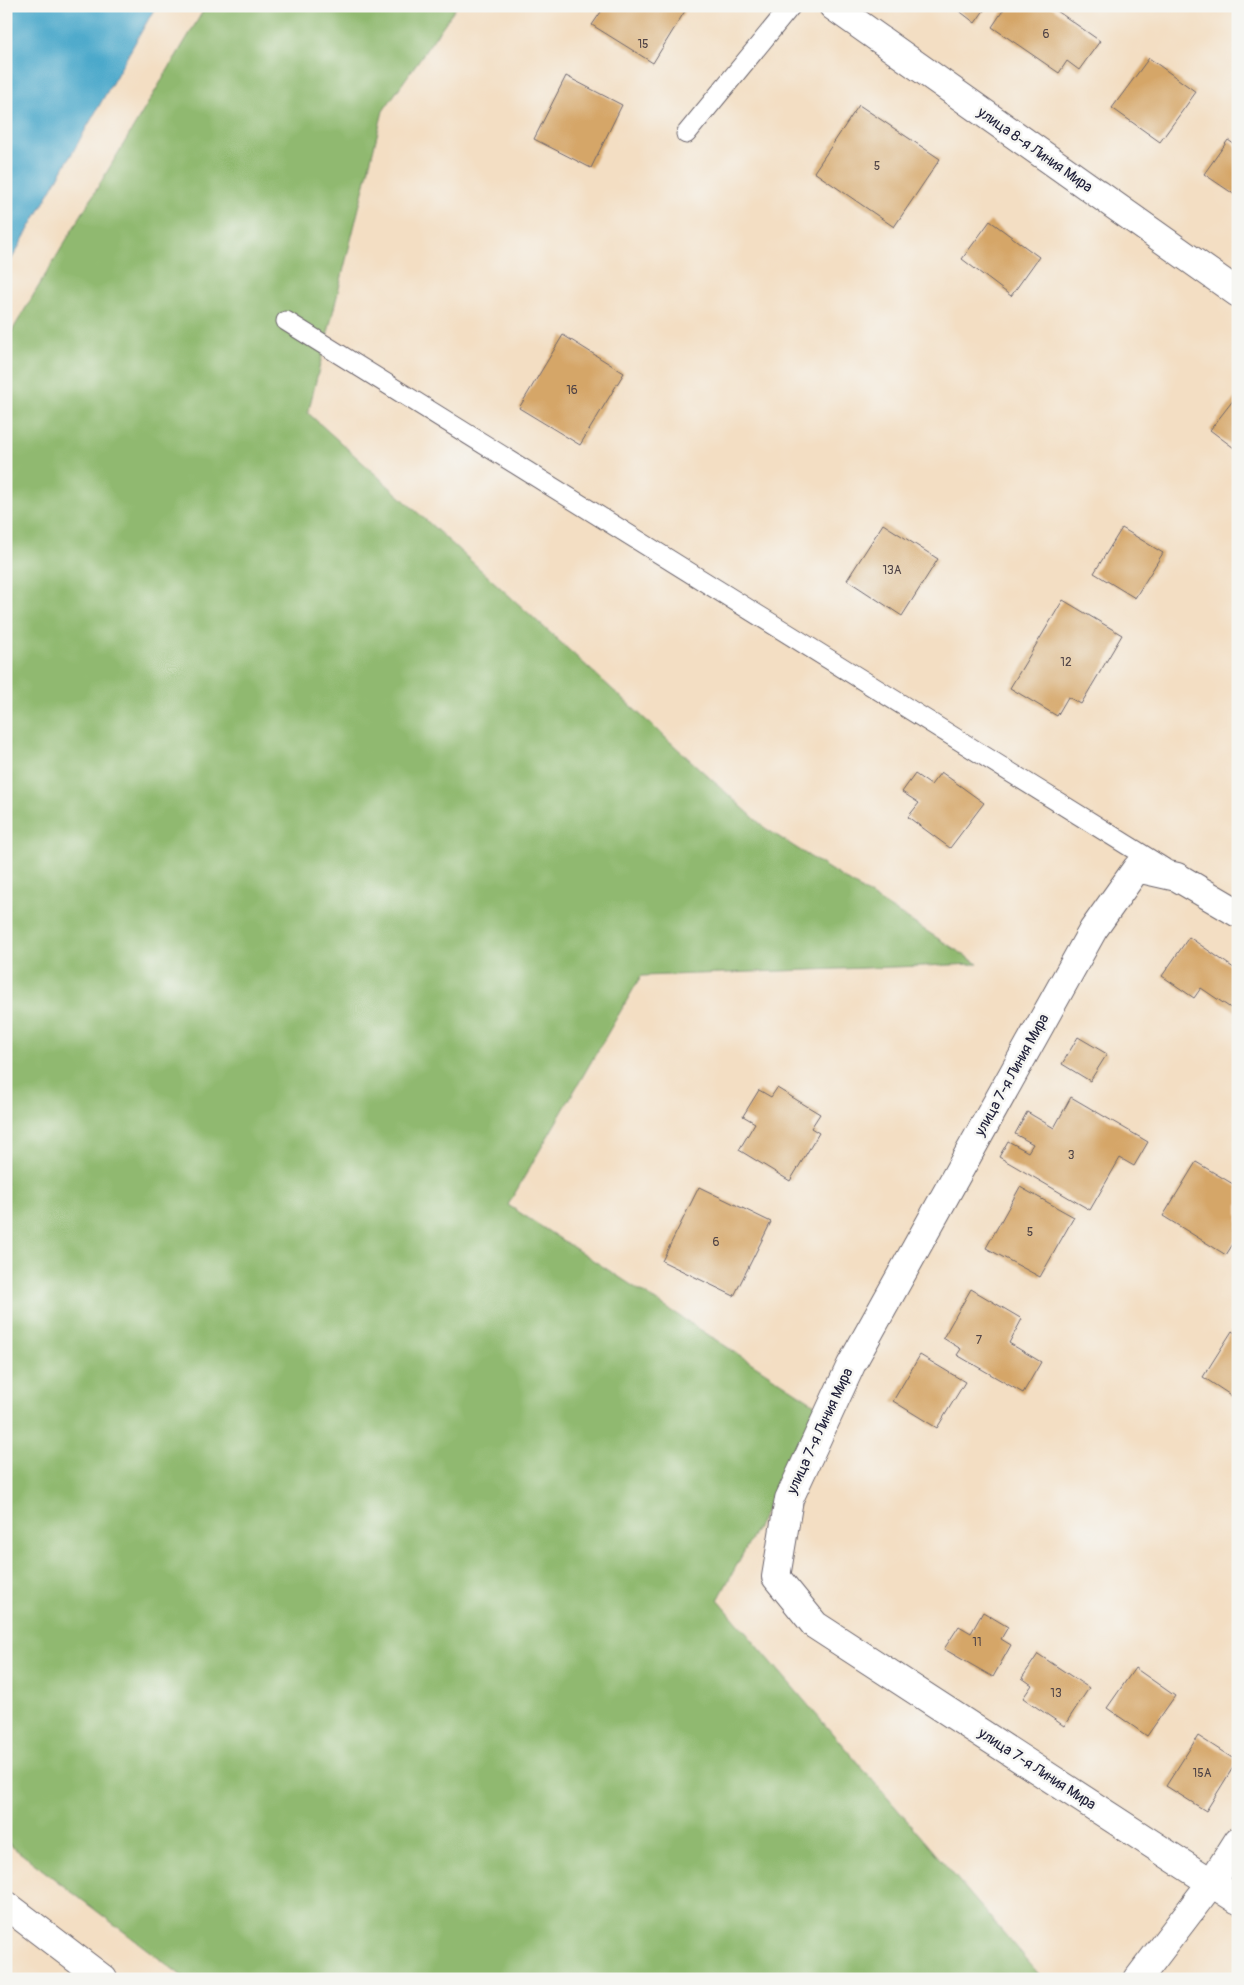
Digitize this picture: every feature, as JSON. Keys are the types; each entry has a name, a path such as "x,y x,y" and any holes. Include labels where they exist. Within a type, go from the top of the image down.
{"street":[{"name":"улица 8-я Линия Мира","path":"833,6 1238,293"},
{"name":"улица 7-я Линия Мира","path":"1177,877 1137,868 1093,930 851,1365 789,1499 776,1577 815,1625 1212,1882"},
{"path":"1177,877 1238,913"},
{"path":"1138,1979 1212,1882 1238,1841"},
{"path":"1212,1882 1238,1900"},
{"path":"6,1905 102,1979"}],"lane":[{"path":"686,134 791,6"},
{"path":"286,321 1177,877"}],"green space":[{"path":"206,6 457,6 383,111 308,413 765,828 978,964 641,976 508,1205 821,1408 718,1600 1043,1979 186,1979 6,1842 6,341"}],"water":[{"path":"6,6 156,6 6,269"}],"building":[{"path":"605,6 688,6 653,63 592,25"},
{"path":"953,6 987,6 975,23"},
{"path":"1006,6 1050,6 1100,41 1079,70 1067,61 1059,73 992,27"},
{"path":"1149,58 1196,92 1160,142 1112,108"},
{"path":"566,76 622,105 591,168 534,139"},
{"path":"859,105 940,159 894,227 814,172"},
{"path":"1228,140 1238,147 1238,197 1204,174"},
{"path":"990,221 1039,257 1011,296 962,259"},
{"path":"563,335 624,373 580,445 519,408"},
{"path":"1238,394 1238,451 1210,430"},
{"path":"883,524 938,559 902,616 847,580"},
{"path":"1122,528 1163,553 1135,598 1094,573"},
{"path":"1063,600 1122,635 1081,704 1068,697 1057,716 1010,688"},
{"path":"941,772 984,803 950,848 908,817 919,803 902,792 915,774 931,785"},
{"path":"1189,937 1238,971 1238,1013 1201,988 1194,998 1162,976"},
{"path":"1078,1037 1107,1054 1090,1081 1062,1064"},
{"path":"777,1088 820,1114 811,1128 819,1133 790,1181 739,1150 755,1123 743,1116 759,1090 771,1097"},
{"path":"1071,1097 1148,1142 1134,1166 1120,1158 1090,1210 999,1157 1008,1141 1028,1152 1033,1144 1015,1134 1027,1112 1054,1128"},
{"path":"1196,1162 1238,1187 1238,1236 1226,1255 1163,1216"},
{"path":"699,1187 771,1222 734,1296 662,1261"},
{"path":"1020,1187 1074,1217 1040,1277 986,1248"},
{"path":"971,1289 1022,1319 1009,1343 1041,1362 1023,1393 957,1355 961,1349 943,1338"},
{"path":"1232,1331 1238,1335 1238,1400 1203,1377"},
{"path":"920,1355 965,1382 937,1428 893,1401"},
{"path":"983,1612 1008,1627 1001,1639 1011,1645 993,1677 944,1649 959,1626 971,1633"},
{"path":"1038,1654 1089,1688 1064,1726 1023,1698 1032,1685 1022,1678"},
{"path":"1135,1668 1175,1696 1147,1736 1107,1708"},
{"path":"1198,1736 1237,1761 1206,1811 1166,1786"}]}
